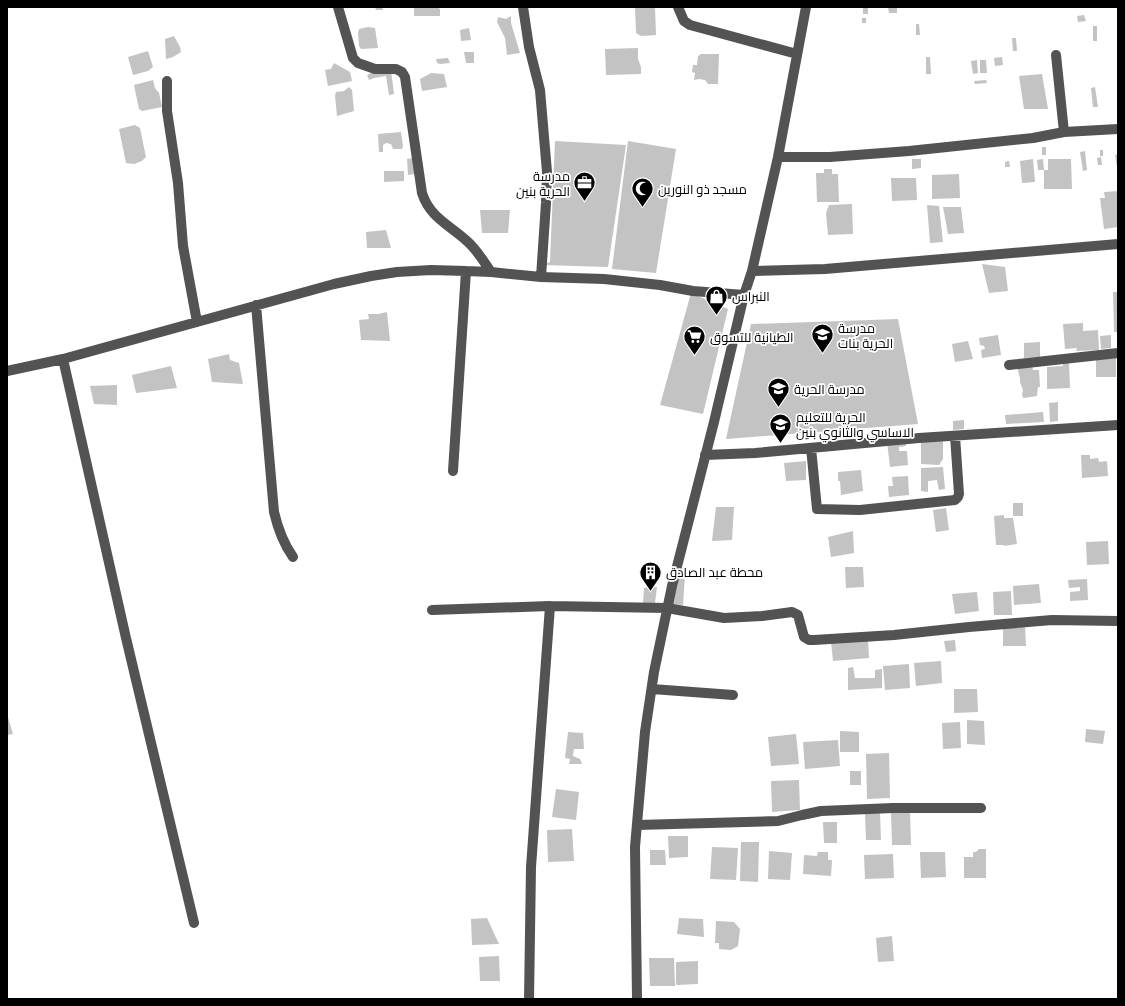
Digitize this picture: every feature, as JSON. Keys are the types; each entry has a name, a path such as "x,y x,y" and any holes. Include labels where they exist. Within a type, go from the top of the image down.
{"street":[{"path":"338,7 353,58 358,63 375,69 396,69 402,72 405,78 422,192 425,203 436,216 470,243 491,272"},
{"path":"523,7 529,47 540,90 547,172 541,277"},
{"path":"678,7 684,20 690,25 797,54"},
{"path":"637,999 635,846 645,732 652,689 668,608 744,295 752,271 778,157 806,7"},
{"path":"1056,54 1064,132"},
{"path":"167,81 166,97 168,119 178,183 182,246 196,322"},
{"path":"778,157 830,157 937,149 1033,138 1064,132 1118,129"},
{"path":"752,271 825,269 1118,244"},
{"path":"453,471 466,271"},
{"path":"7,371 63,359 334,284 397,272 466,271 541,277 604,279 660,285 693,291 744,295"},
{"path":"256,305 274,512 277,526 284,544 293,557"},
{"path":"1009,365 1118,353"},
{"path":"63,359 126,638 194,923"},
{"path":"705,456 955,436 1118,425"},
{"path":"811,448 817,509 860,510 955,500 959,494 955,436"},
{"path":"529,999 531,867 550,606"},
{"path":"432,610 550,606 668,608 724,618 762,616 792,612 798,615 804,637 809,640 894,635 1052,620 1118,621"},
{"path":"652,689 733,695"},
{"path":"637,826 778,821 802,814 821,811 893,808 981,808"}],"building":[{"path":"375,7 382,7 383,10 376,10"},
{"path":"414,7 437,7 440,9 440,16 414,16"},
{"path":"635,7 655,7 656,35 641,36 636,33"},
{"path":"863,7 868,7 868,14 863,14"},
{"path":"888,7 897,7 897,13 889,13"},
{"path":"1084,15 1086,21 1078,22 1077,16"},
{"path":"511,16 511,23 520,53 507,55 505,38 497,22 498,17 506,19"},
{"path":"862,18 866,18 866,23 862,23"},
{"path":"916,24 919,24 920,35 916,35"},
{"path":"1093,26 1097,26 1097,41 1093,41"},
{"path":"368,27 375,28 378,48 361,49 359,46 359,29"},
{"path":"469,28 471,40 461,41 460,30"},
{"path":"174,36 181,52 166,59 165,39"},
{"path":"1012,38 1016,38 1017,51 1013,51"},
{"path":"638,48 638,59 641,67 641,74 606,75 605,49"},
{"path":"148,51 153,67 148,71 133,75 128,57"},
{"path":"464,52 474,52 474,63 466,63"},
{"path":"701,54 719,54 718,84 708,84 705,80 699,79 694,80 695,73 692,72 693,65 697,65 698,56"},
{"path":"926,57 930,57 931,74 926,74"},
{"path":"1002,57 1003,65 995,66 994,58"},
{"path":"448,58 450,63 437,63 436,59"},
{"path":"977,60 978,73 973,74 971,61"},
{"path":"980,60 986,60 987,73 980,73"},
{"path":"334,63 350,72 352,81 328,86 325,70 331,69"},
{"path":"391,70 394,94 389,95 386,76 369,80 367,75 373,72"},
{"path":"431,73 444,74 447,87 422,91 420,79"},
{"path":"1042,74 1048,109 1024,109 1019,76"},
{"path":"153,80 155,88 159,93 162,107 142,111 139,109 134,85"},
{"path":"986,80 987,83 975,84 974,81"},
{"path":"349,87 352,90 354,111 337,116 336,92 344,91"},
{"path":"1095,87 1098,107 1093,107 1091,88"},
{"path":"135,125 140,128 146,157 142,161 134,164 126,163 119,129"},
{"path":"401,132 402,149 393,149 391,144 386,143 383,145 383,152 379,152 378,134"},
{"name":"مدرسة الحرية بنين","path":"555,141 626,145 608,267 542,265 550,262"},
{"name":"مسجد ذو النورين","path":"628,141 676,149 656,273 612,269"},
{"path":"1042,147 1046,147 1046,155 1042,155"},
{"path":"1100,150 1103,150 1103,156 1100,156"},
{"path":"1085,151 1087,170 1083,171 1080,152"},
{"path":"1118,154 1118,167 1117,167 1115,155"},
{"path":"1101,157 1102,165 1098,165 1097,158"},
{"path":"414,158 415,174 408,175 407,159"},
{"path":"912,159 921,159 921,168 912,169"},
{"path":"1033,159 1035,182 1022,183 1020,161"},
{"path":"1043,159 1044,170 1038,170 1037,160"},
{"path":"1048,159 1071,159 1072,189 1044,189 1044,170 1048,170"},
{"path":"1009,161 1010,167 1005,167 1005,162"},
{"path":"824,169 832,169 832,174 838,174 839,202 817,202 816,173 824,173"},
{"path":"384,171 404,171 404,181 384,182"},
{"path":"959,174 960,198 932,199 932,175"},
{"path":"891,178 916,178 917,200 892,201"},
{"path":"1118,191 1118,227 1104,229 1100,198 1105,198 1104,192"},
{"path":"852,204 853,234 828,235 826,213 829,205"},
{"path":"927,205 939,206 943,242 930,243"},
{"path":"943,207 961,207 964,233 948,234"},
{"path":"480,210 510,210 508,233 482,233"},
{"path":"386,230 391,248 367,248 366,232"},
{"path":"982,264 1005,267 1008,291 989,293"},
{"path":"1113,292 1118,292 1118,332 1114,332"},
{"name":"الطيانية للتسوق","path":"691,293 728,309 703,414 660,405"},
{"path":"387,312 390,341 361,340 359,320 369,319 368,314"},
{"name":"مدرسة الحرية بنات","path":"898,319 918,424 726,439 751,324"},
{"path":"1083,323 1083,331 1098,330 1099,350 1076,351 1077,348 1065,349 1063,324"},
{"path":"998,335 1001,355 982,358 981,350 985,349 984,346 980,345 979,338"},
{"path":"1111,335 1111,348 1101,349 1100,336"},
{"path":"968,341 973,359 955,362 952,344"},
{"path":"1040,342 1040,357 1024,358 1024,343"},
{"path":"229,354 230,360 239,363 243,384 212,382 208,359"},
{"path":"1096,358 1116,358 1116,377 1096,377"},
{"path":"1063,363 1069,363 1070,388 1047,389 1047,367 1063,366"},
{"path":"171,366 177,388 136,393 132,375"},
{"path":"1032,366 1033,370 1039,370 1040,387 1038,387 1037,396 1023,398 1023,390 1017,367"},
{"path":"117,385 117,405 94,404 90,386"},
{"path":"1058,402 1058,421 1050,422 1049,403"},
{"path":"1043,412 1044,422 1006,424 1005,415"},
{"path":"964,420 964,429 953,430 953,421"},
{"path":"906,441 906,446 899,447 899,451 907,451 908,465 890,467 887,442"},
{"path":"943,441 943,459 939,465 921,464 921,442"},
{"path":"1081,455 1090,455 1090,459 1098,458 1099,462 1107,461 1108,476 1082,478"},
{"path":"806,461 806,480 786,481 784,463"},
{"path":"943,467 945,489 939,490 937,480 928,481 928,492 921,491 921,468"},
{"path":"861,470 863,491 841,495 838,472"},
{"path":"908,476 909,495 889,497 888,486 893,486 892,477"},
{"path":"1013,503 1023,503 1023,516 1013,516"},
{"path":"716,507 734,507 732,540 712,541"},
{"path":"946,508 949,530 936,532 933,510"},
{"path":"1004,515 1004,518 1013,518 1017,544 1004,546 996,545 994,516"},
{"path":"853,531 854,553 831,557 828,537"},
{"path":"1108,541 1109,564 1087,565 1086,542"},
{"path":"845,567 863,567 864,587 846,588"},
{"path":"677,572 685,575 683,605 670,604"},
{"path":"1087,579 1088,600 1070,601 1070,592 1080,591 1080,587 1069,588 1068,580"},
{"path":"1039,584 1041,603 1014,605 1013,586"},
{"name":"محطة عبد الصادق","path":"657,587 655,603 643,603 644,588"},
{"path":"1011,591 1012,615 994,615 993,592"},
{"path":"977,592 979,611 955,614 952,594"},
{"path":"1003,625 1025,625 1026,646 1003,646"},
{"path":"868,639 869,658 833,661 831,642"},
{"path":"955,640 956,651 946,652 944,641"},
{"path":"941,661 942,683 916,686 914,663"},
{"path":"909,664 910,688 885,690 883,666"},
{"path":"853,667 855,678 875,678 875,670 882,669 882,688 848,690 848,668"},
{"path":"954,689 977,689 978,712 954,713"},
{"path":"7,714 13,734 7,735"},
{"path":"967,720 984,721 985,745 967,744"},
{"path":"960,722 961,748 943,749 942,723"},
{"path":"1086,729 1105,731 1103,744 1085,742"},
{"path":"840,731 859,732 859,752 840,752"},
{"path":"568,732 583,733 584,749 574,749 573,756 580,759 582,764 569,764 570,759 565,758"},
{"path":"796,734 799,764 771,766 768,737"},
{"path":"838,740 840,766 805,769 803,742"},
{"path":"889,753 890,798 867,799 866,754"},
{"path":"850,771 861,771 861,785 850,785"},
{"path":"799,780 800,810 772,812 771,781"},
{"path":"556,789 579,792 576,820 552,817"},
{"path":"910,811 911,845 892,845 891,812"},
{"path":"880,812 881,840 866,840 865,813"},
{"path":"823,822 837,822 837,843 824,843"},
{"path":"572,829 574,861 548,862 547,830"},
{"path":"668,836 688,836 688,857 669,858"},
{"path":"741,842 759,842 758,882 740,881"},
{"path":"712,847 738,848 736,880 710,879"},
{"path":"979,849 986,849 986,878 964,878 964,857 973,857 973,852 976,852"},
{"path":"650,850 665,850 666,865 650,865"},
{"path":"769,851 792,853 790,880 768,879"},
{"path":"818,852 828,852 828,860 832,860 831,876 803,874 804,855 817,856"},
{"path":"920,852 945,852 946,877 921,878"},
{"path":"893,854 894,878 865,879 864,855"},
{"path":"487,918 499,944 472,945 471,919"},
{"path":"679,918 703,919 704,937 677,934"},
{"path":"716,921 734,922 740,929 738,946 731,950 719,949 719,943 715,943"},
{"path":"892,936 894,961 878,962 876,938"},
{"path":"499,956 500,981 480,981 479,957"},
{"path":"649,958 674,958 675,986 650,986"},
{"path":"698,961 698,984 676,985 676,962"}],"place":[{"name":"مدرسة الحرية بنين","path":"585,202"},
{"name":"مسجد ذو النورين","path":"643,208"},
{"name":"النبراس","path":"717,316"},
{"name":"مدرسة الحرية بنات","path":"823,354"},
{"name":"الطيانية للتسوق","path":"695,356"},
{"name":"مدرسة الحرية","path":"779,408"},
{"name":"الحرية للتعليم الاساسي والثانوي بنين","path":"780,444"},
{"name":"محطة عبد الصادق","path":"650,592"}]}
